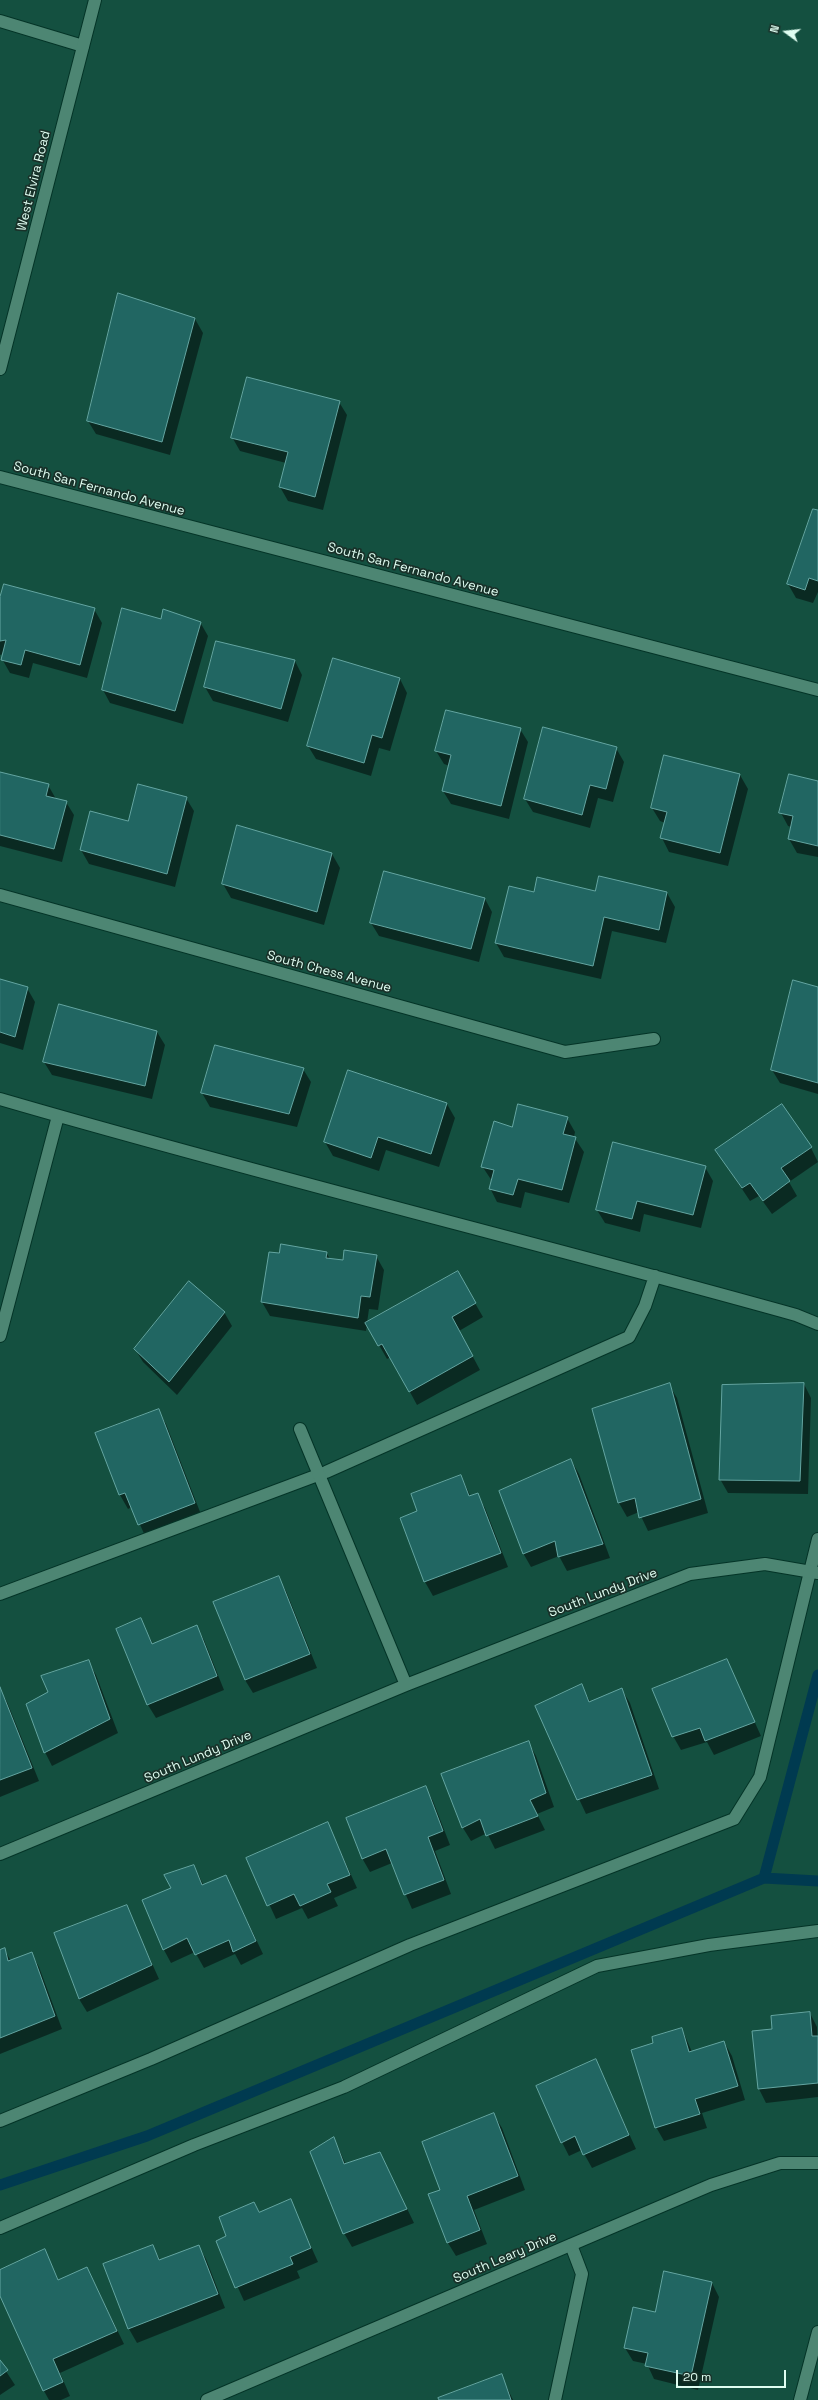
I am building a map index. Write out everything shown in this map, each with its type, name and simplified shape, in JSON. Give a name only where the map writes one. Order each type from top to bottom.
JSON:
[{"type":"street","name":"West Elvira Road","points":[[0,368],[95,0]]},
{"type":"street","points":[[0,21],[83,46]]},
{"type":"street","name":"South San Fernando Avenue","points":[[0,477],[818,690]]},
{"type":"street","name":"South Chess Avenue","points":[[0,895],[565,1052],[654,1038]]},
{"type":"street","points":[[0,1099],[58,1116],[655,1276],[796,1315],[818,1324]]},
{"type":"street","points":[[0,1336],[58,1116]]},
{"type":"street","points":[[0,1594],[319,1474],[629,1337],[645,1306],[655,1276]]},
{"type":"street","points":[[300,1429],[406,1685]]},
{"type":"street","points":[[0,2121],[151,2059],[410,1945],[734,1819],[760,1777],[814,1573],[818,1539]]},
{"type":"street","name":"South Lundy Drive","points":[[0,1854],[406,1685],[690,1574],[765,1564],[814,1573]]},
{"type":"street","points":[[0,2228],[194,2145],[344,2087],[597,1966],[709,1945],[818,1931]]},
{"type":"street","name":"South Leary Drive","points":[[207,2400],[718,2183],[780,2163],[818,2163]]},
{"type":"street","points":[[555,2400],[582,2274],[571,2245]]},
{"type":"street","points":[[800,2400],[818,2332]]},
{"type":"building","points":[[118,293],[195,318],[162,442],[87,421]]},
{"type":"building","points":[[247,377],[340,401],[315,497],[279,487],[288,452],[231,438]]},
{"type":"building","points":[[813,509],[818,510],[818,581],[809,578],[805,590],[787,584]]},
{"type":"building","points":[[4,584],[95,608],[80,665],[25,650],[21,665],[1,660],[6,640],[0,641],[0,597]]},
{"type":"building","points":[[122,608],[161,619],[163,609],[201,622],[175,711],[102,690]]},
{"type":"building","points":[[216,641],[295,660],[281,709],[204,687]]},
{"type":"building","points":[[333,658],[400,678],[382,738],[372,735],[364,763],[307,746]]},
{"type":"building","points":[[446,710],[521,728],[501,806],[442,791],[451,755],[435,751]]},
{"type":"building","points":[[543,727],[617,747],[606,789],[590,785],[582,815],[524,799]]},
{"type":"building","points":[[664,755],[740,774],[720,853],[660,838],[667,812],[651,808]]},
{"type":"building","points":[[0,772],[49,784],[46,796],[67,801],[54,849],[0,835]]},
{"type":"building","points":[[789,774],[818,781],[818,846],[788,839],[793,816],[779,813]]},
{"type":"building","points":[[138,784],[187,797],[167,874],[80,850],[90,811],[128,821]]},
{"type":"building","points":[[237,825],[332,853],[317,912],[222,884]]},
{"type":"building","points":[[384,871],[485,898],[471,949],[370,923]]},
{"type":"building","points":[[599,876],[667,892],[659,930],[604,917],[593,966],[495,943],[509,886],[534,892],[537,877],[595,891]]},
{"type":"building","points":[[0,979],[28,987],[15,1037],[0,1032]]},
{"type":"building","points":[[793,980],[818,987],[818,1083],[771,1070]]},
{"type":"building","points":[[59,1004],[157,1031],[145,1086],[43,1062]]},
{"type":"building","points":[[215,1045],[304,1068],[289,1114],[201,1093]]},
{"type":"building","points":[[348,1070],[447,1103],[431,1154],[378,1137],[371,1158],[324,1142]]},
{"type":"building","points":[[518,1104],[568,1117],[563,1134],[576,1137],[562,1190],[518,1179],[513,1195],[489,1189],[494,1170],[481,1167],[494,1121],[512,1127]]},
{"type":"building","points":[[782,1104],[812,1147],[781,1168],[790,1181],[763,1201],[750,1183],[742,1188],[715,1150]]},
{"type":"building","points":[[613,1142],[706,1166],[693,1215],[637,1201],[632,1219],[596,1210]]},
{"type":"building","points":[[281,1244],[327,1252],[326,1258],[343,1260],[344,1250],[377,1255],[370,1297],[361,1296],[358,1318],[261,1302],[269,1252],[279,1253]]},
{"type":"building","points":[[458,1271],[476,1303],[452,1317],[473,1356],[409,1392],[382,1344],[378,1346],[365,1323]]},
{"type":"building","points":[[189,1281],[225,1312],[169,1382],[134,1349]]},
{"type":"building","points":[[670,1383],[701,1499],[639,1518],[635,1498],[618,1503],[592,1409]]},
{"type":"building","points":[[804,1383],[800,1481],[719,1480],[722,1385]]},
{"type":"building","points":[[159,1409],[195,1503],[138,1525],[125,1493],[119,1495],[95,1433]]},
{"type":"building","points":[[571,1459],[603,1544],[558,1557],[555,1541],[523,1554],[499,1491]]},
{"type":"building","points":[[461,1475],[469,1496],[478,1493],[501,1553],[424,1582],[400,1518],[417,1511],[411,1494]]},
{"type":"building","points":[[279,1576],[310,1654],[245,1680],[213,1602]]},
{"type":"building","points":[[141,1618],[152,1644],[197,1625],[217,1676],[147,1705],[116,1629]]},
{"type":"building","points":[[727,1659],[755,1722],[705,1741],[700,1728],[672,1737],[652,1689]]},
{"type":"building","points":[[89,1660],[110,1719],[44,1753],[26,1704],[48,1692],[41,1676]]},
{"type":"building","points":[[582,1684],[589,1702],[622,1688],[652,1775],[577,1800],[535,1706]]},
{"type":"building","points":[[0,1687],[32,1768],[0,1780]]},
{"type":"building","points":[[529,1741],[546,1793],[530,1800],[538,1816],[486,1836],[480,1819],[462,1828],[441,1774]]},
{"type":"building","points":[[426,1786],[443,1831],[428,1837],[444,1880],[404,1895],[386,1849],[362,1859],[346,1818]]},
{"type":"building","points":[[328,1822],[350,1875],[327,1884],[331,1892],[300,1906],[294,1894],[267,1906],[246,1858]]},
{"type":"building","points":[[194,1865],[202,1885],[226,1875],[256,1941],[233,1952],[229,1940],[195,1955],[187,1938],[163,1950],[142,1900],[171,1888],[164,1875]]},
{"type":"building","points":[[127,1905],[152,1965],[79,1999],[54,1933]]},
{"type":"building","points":[[5,1948],[8,1961],[32,1952],[55,2016],[0,2038],[0,1950]]},
{"type":"building","points":[[810,2012],[812,2036],[818,2036],[818,2083],[758,2089],[752,2031],[772,2029],[771,2016]]},
{"type":"building","points":[[682,2028],[689,2052],[724,2041],[738,2086],[695,2099],[700,2114],[655,2128],[631,2050],[653,2043],[652,2037]]},
{"type":"building","points":[[596,2059],[629,2135],[583,2155],[575,2136],[561,2143],[536,2086]]},
{"type":"building","points":[[494,2113],[518,2176],[467,2196],[480,2230],[447,2243],[428,2194],[440,2190],[422,2142]]},
{"type":"building","points":[[334,2137],[344,2164],[380,2152],[407,2209],[343,2234],[310,2152]]},
{"type":"building","points":[[291,2199],[311,2248],[290,2257],[293,2264],[235,2288],[216,2241],[226,2236],[219,2217],[254,2202],[259,2212]]},
{"type":"building","points":[[153,2245],[159,2260],[199,2245],[218,2294],[128,2329],[103,2264]]},
{"type":"building","points":[[45,2249],[58,2280],[87,2267],[117,2331],[53,2359],[63,2382],[43,2391],[0,2296],[0,2270]]},
{"type":"building","points":[[664,2271],[712,2282],[691,2376],[645,2366],[648,2353],[624,2348],[633,2307],[655,2312]]},
{"type":"building","points":[[0,2360],[8,2370],[0,2376]]},
{"type":"building","points":[[502,2374],[511,2400],[439,2400],[438,2398]]},
{"type":"waterway","points":[[764,1878],[818,1675]]},
{"type":"waterway","points":[[0,2185],[147,2136],[764,1878],[818,1881]]}]
